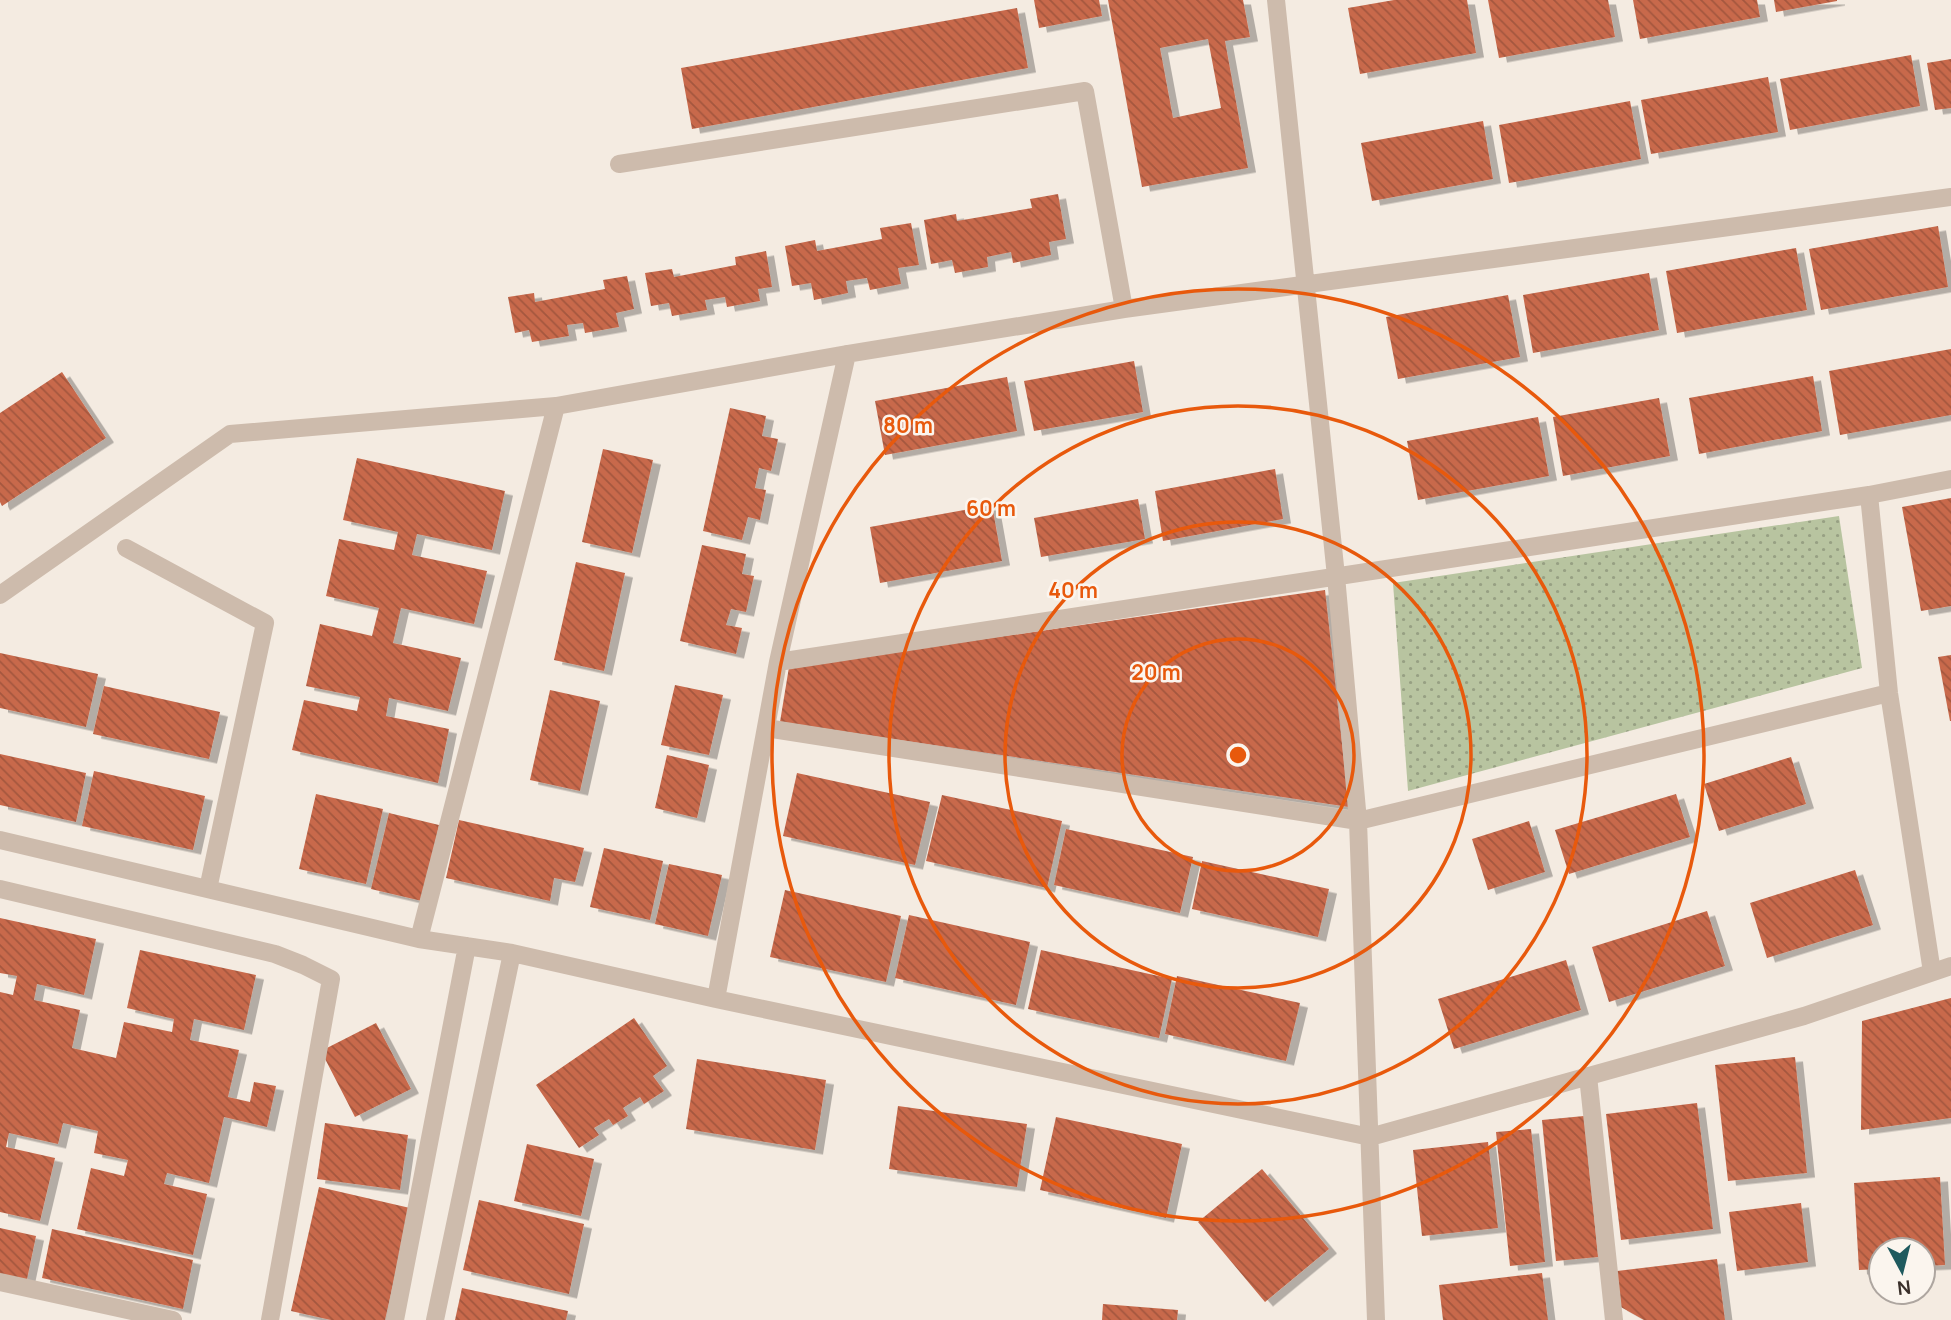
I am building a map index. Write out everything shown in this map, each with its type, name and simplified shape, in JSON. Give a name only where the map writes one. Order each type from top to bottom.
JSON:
[{"type":"street","points":[[1276,0],[1336,576],[1358,821],[1376,1320]]},
{"type":"street","points":[[619,164],[1086,91],[1124,309]]},
{"type":"street","points":[[0,595],[230,434],[556,406],[847,354],[1124,309],[1951,197]]},
{"type":"street","points":[[716,999],[778,662],[847,354]]},
{"type":"street","points":[[419,939],[556,406]]},
{"type":"street","points":[[778,662],[1869,495],[1951,479]]},
{"type":"street","points":[[1869,495],[1889,693],[1932,972]]},
{"type":"street","points":[[126,548],[265,623],[208,889]]},
{"type":"street","points":[[766,728],[1358,821],[1889,693]]},
{"type":"street","points":[[0,840],[419,939],[512,953],[716,999],[1370,1137],[1804,1016],[1951,966]]},
{"type":"street","points":[[0,889],[275,954],[331,979],[270,1320]]},
{"type":"street","points":[[396,1320],[467,946]]},
{"type":"street","points":[[435,1320],[512,953]]},
{"type":"street","points":[[1588,1076],[1614,1320]]},
{"type":"street","points":[[0,1282],[173,1320]]},
{"type":"green space","points":[[1839,516],[1862,668],[1408,791],[1393,583]]},
{"type":"building","points":[[1034,0],[1099,0],[1102,16],[1039,28]]},
{"type":"building","points":[[1108,0],[1243,0],[1250,37],[1225,41],[1248,168],[1142,187]],"holes":[[[1208,39],[1221,108],[1173,118],[1160,48]]]},
{"type":"building","points":[[1394,0],[1467,0],[1476,53],[1360,74],[1348,8]]},
{"type":"building","points":[[1488,0],[1608,0],[1615,37],[1499,58]]},
{"type":"building","points":[[1633,0],[1757,0],[1760,17],[1640,39]]},
{"type":"building","points":[[1774,0],[1837,0],[1837,1],[1776,12]]},
{"type":"building","points":[[1017,8],[1028,68],[692,129],[681,68]]},
{"type":"building","points":[[1911,55],[1920,106],[1790,130],[1780,79]]},
{"type":"building","points":[[1951,59],[1951,108],[1935,110],[1927,63]]},
{"type":"building","points":[[1768,77],[1778,132],[1651,154],[1641,100]]},
{"type":"building","points":[[1630,101],[1641,159],[1509,183],[1499,125]]},
{"type":"building","points":[[1483,121],[1493,179],[1372,201],[1361,143]]},
{"type":"building","points":[[1058,194],[1066,239],[1049,242],[1051,255],[1013,263],[1011,252],[987,257],[988,267],[955,273],[952,260],[931,264],[924,220],[956,214],[957,221],[1032,208],[1030,199]]},
{"type":"building","points":[[911,223],[919,265],[898,268],[901,284],[870,290],[867,278],[846,281],[848,293],[814,300],[811,283],[792,286],[785,246],[815,240],[817,251],[882,239],[880,228]]},
{"type":"building","points":[[1938,226],[1948,287],[1821,310],[1809,249]]},
{"type":"building","points":[[1796,248],[1807,310],[1677,333],[1666,271]]},
{"type":"building","points":[[766,251],[772,287],[758,289],[760,301],[727,307],[725,297],[705,300],[707,310],[672,316],[669,303],[651,306],[645,273],[672,269],[674,277],[736,265],[735,257]]},
{"type":"building","points":[[1649,273],[1659,330],[1533,353],[1523,295]]},
{"type":"building","points":[[627,276],[634,309],[616,313],[619,327],[585,333],[583,323],[567,325],[569,336],[532,342],[529,330],[515,333],[508,297],[534,293],[535,302],[605,289],[603,280]]},
{"type":"building","points":[[1508,295],[1520,357],[1398,379],[1386,317]]},
{"type":"building","points":[[1951,349],[1951,415],[1840,435],[1829,371]]},
{"type":"building","points":[[1134,361],[1143,412],[1034,431],[1024,381]]},
{"type":"building","points":[[62,372],[106,438],[2,506],[0,413]]},
{"type":"building","points":[[1813,376],[1822,431],[1699,454],[1689,398]]},
{"type":"building","points":[[1007,377],[1017,431],[885,455],[875,401]]},
{"type":"building","points":[[1659,398],[1670,456],[1563,476],[1553,417]]},
{"type":"building","points":[[730,408],[766,416],[762,436],[778,439],[771,471],[759,468],[755,488],[766,490],[760,520],[748,517],[742,540],[703,531]]},
{"type":"building","points":[[1538,417],[1549,476],[1418,500],[1407,441]]},
{"type":"building","points":[[603,449],[653,460],[632,553],[582,542]]},
{"type":"building","points":[[357,458],[505,491],[492,550],[417,534],[412,555],[487,571],[474,624],[401,608],[393,643],[461,658],[448,711],[389,698],[386,716],[449,729],[438,783],[292,750],[304,700],[357,711],[360,697],[306,686],[320,624],[372,636],[379,608],[326,596],[339,539],[394,550],[398,532],[343,520]]},
{"type":"building","points":[[1275,469],[1283,519],[1163,541],[1155,491]]},
{"type":"building","points":[[1951,498],[1951,606],[1921,611],[1902,507]]},
{"type":"building","points":[[1138,499],[1145,539],[1041,557],[1034,518]]},
{"type":"building","points":[[992,505],[1002,561],[880,583],[870,527]]},
{"type":"building","points":[[702,545],[746,554],[742,574],[754,576],[746,612],[731,609],[726,625],[742,628],[736,654],[680,641]]},
{"type":"building","points":[[576,562],[625,573],[604,671],[554,660]]},
{"type":"building","points":[[1325,590],[1349,807],[780,722],[789,667]]},
{"type":"building","points":[[0,653],[98,674],[86,727],[0,708]]},
{"type":"building","points":[[1951,655],[1951,721],[1950,721],[1938,657]]},
{"type":"building","points":[[675,685],[723,695],[709,755],[661,745]]},
{"type":"building","points":[[104,686],[220,712],[209,759],[93,734]]},
{"type":"building","points":[[550,690],[600,701],[580,791],[530,780]]},
{"type":"building","points":[[0,754],[86,773],[76,822],[0,805]]},
{"type":"building","points":[[667,755],[709,765],[697,818],[655,808]]},
{"type":"building","points":[[1791,757],[1806,804],[1719,831],[1704,784]]},
{"type":"building","points":[[94,771],[205,796],[193,850],[82,826]]},
{"type":"building","points":[[797,773],[930,802],[915,865],[783,836]]},
{"type":"building","points":[[316,794],[383,809],[366,884],[299,869]]},
{"type":"building","points":[[1676,794],[1690,837],[1569,874],[1555,830]]},
{"type":"building","points":[[942,795],[1062,821],[1047,888],[926,861]]},
{"type":"building","points":[[389,813],[439,825],[422,901],[371,889]]},
{"type":"building","points":[[459,820],[584,848],[575,882],[554,878],[550,901],[446,878]]},
{"type":"building","points":[[1529,821],[1545,872],[1488,890],[1472,839]]},
{"type":"building","points":[[1066,829],[1193,857],[1180,913],[1054,885]]},
{"type":"building","points":[[604,848],[663,861],[650,920],[590,907]]},
{"type":"building","points":[[1202,861],[1329,889],[1318,937],[1192,909]]},
{"type":"building","points":[[669,864],[722,875],[708,936],[655,924]]},
{"type":"building","points":[[1855,870],[1873,925],[1767,958],[1750,903]]},
{"type":"building","points":[[785,890],[901,916],[886,982],[770,957]]},
{"type":"building","points":[[1707,911],[1725,966],[1609,1002],[1592,947]]},
{"type":"building","points":[[909,915],[1030,942],[1016,1005],[895,978]]},
{"type":"building","points":[[0,918],[96,939],[84,995],[37,984],[34,1000],[80,1010],[72,1048],[116,1058],[124,1022],[172,1032],[174,1019],[127,1008],[140,950],[256,975],[244,1030],[194,1019],[190,1040],[239,1050],[228,1097],[250,1102],[254,1082],[276,1086],[267,1127],[224,1117],[209,1183],[167,1173],[164,1184],[207,1194],[193,1255],[77,1229],[91,1168],[124,1176],[128,1160],[94,1153],[98,1131],[63,1123],[58,1144],[9,1133],[6,1147],[55,1158],[40,1221],[0,1212],[0,992],[13,995],[17,976],[0,973]]},
{"type":"building","points":[[1041,950],[1172,979],[1159,1038],[1028,1009]]},
{"type":"building","points":[[1566,960],[1581,1010],[1454,1049],[1438,999]]},
{"type":"building","points":[[1177,976],[1300,1003],[1286,1061],[1165,1034]]},
{"type":"building","points":[[1951,998],[1951,1118],[1861,1130],[1862,1021]]},
{"type":"building","points":[[634,1018],[667,1066],[653,1076],[664,1091],[644,1104],[640,1097],[623,1108],[628,1116],[613,1125],[609,1119],[594,1128],[599,1135],[579,1148],[536,1085]]},
{"type":"building","points":[[376,1023],[411,1089],[355,1117],[321,1051]]},
{"type":"building","points":[[1795,1057],[1807,1173],[1728,1181],[1715,1065]]},
{"type":"building","points":[[697,1059],[826,1080],[815,1150],[686,1129]]},
{"type":"building","points":[[1697,1103],[1713,1229],[1621,1240],[1606,1114]]},
{"type":"building","points":[[898,1106],[1027,1124],[1017,1187],[889,1169]]},
{"type":"building","points":[[1584,1116],[1598,1257],[1556,1261],[1542,1120]]},
{"type":"building","points":[[1056,1117],[1182,1144],[1166,1218],[1040,1190]]},
{"type":"building","points":[[325,1123],[408,1135],[400,1190],[317,1179]]},
{"type":"building","points":[[1531,1129],[1545,1262],[1510,1266],[1496,1132]]},
{"type":"building","points":[[1488,1142],[1498,1228],[1422,1236],[1413,1150]]},
{"type":"building","points":[[527,1144],[594,1159],[581,1216],[514,1201]]},
{"type":"building","points":[[1262,1169],[1329,1249],[1265,1302],[1198,1222]]},
{"type":"building","points":[[1940,1177],[1945,1265],[1937,1265],[1937,1236],[1867,1236],[1867,1270],[1859,1270],[1854,1183]]},
{"type":"building","points":[[319,1187],[410,1208],[385,1320],[331,1320],[291,1311]]},
{"type":"building","points":[[479,1200],[584,1224],[569,1294],[463,1270]]},
{"type":"building","points":[[1801,1203],[1808,1262],[1737,1271],[1729,1212]]},
{"type":"building","points":[[0,1228],[36,1236],[26,1284],[0,1278]]},
{"type":"building","points":[[52,1229],[193,1260],[183,1309],[42,1278]]},
{"type":"building","points":[[1717,1259],[1725,1320],[1644,1320],[1619,1306],[1617,1271]]},
{"type":"building","points":[[1542,1273],[1548,1320],[1443,1320],[1439,1285]]},
{"type":"building","points":[[462,1288],[568,1311],[566,1320],[455,1320]]},
{"type":"building","points":[[1103,1304],[1178,1310],[1177,1320],[1102,1320]]}]
